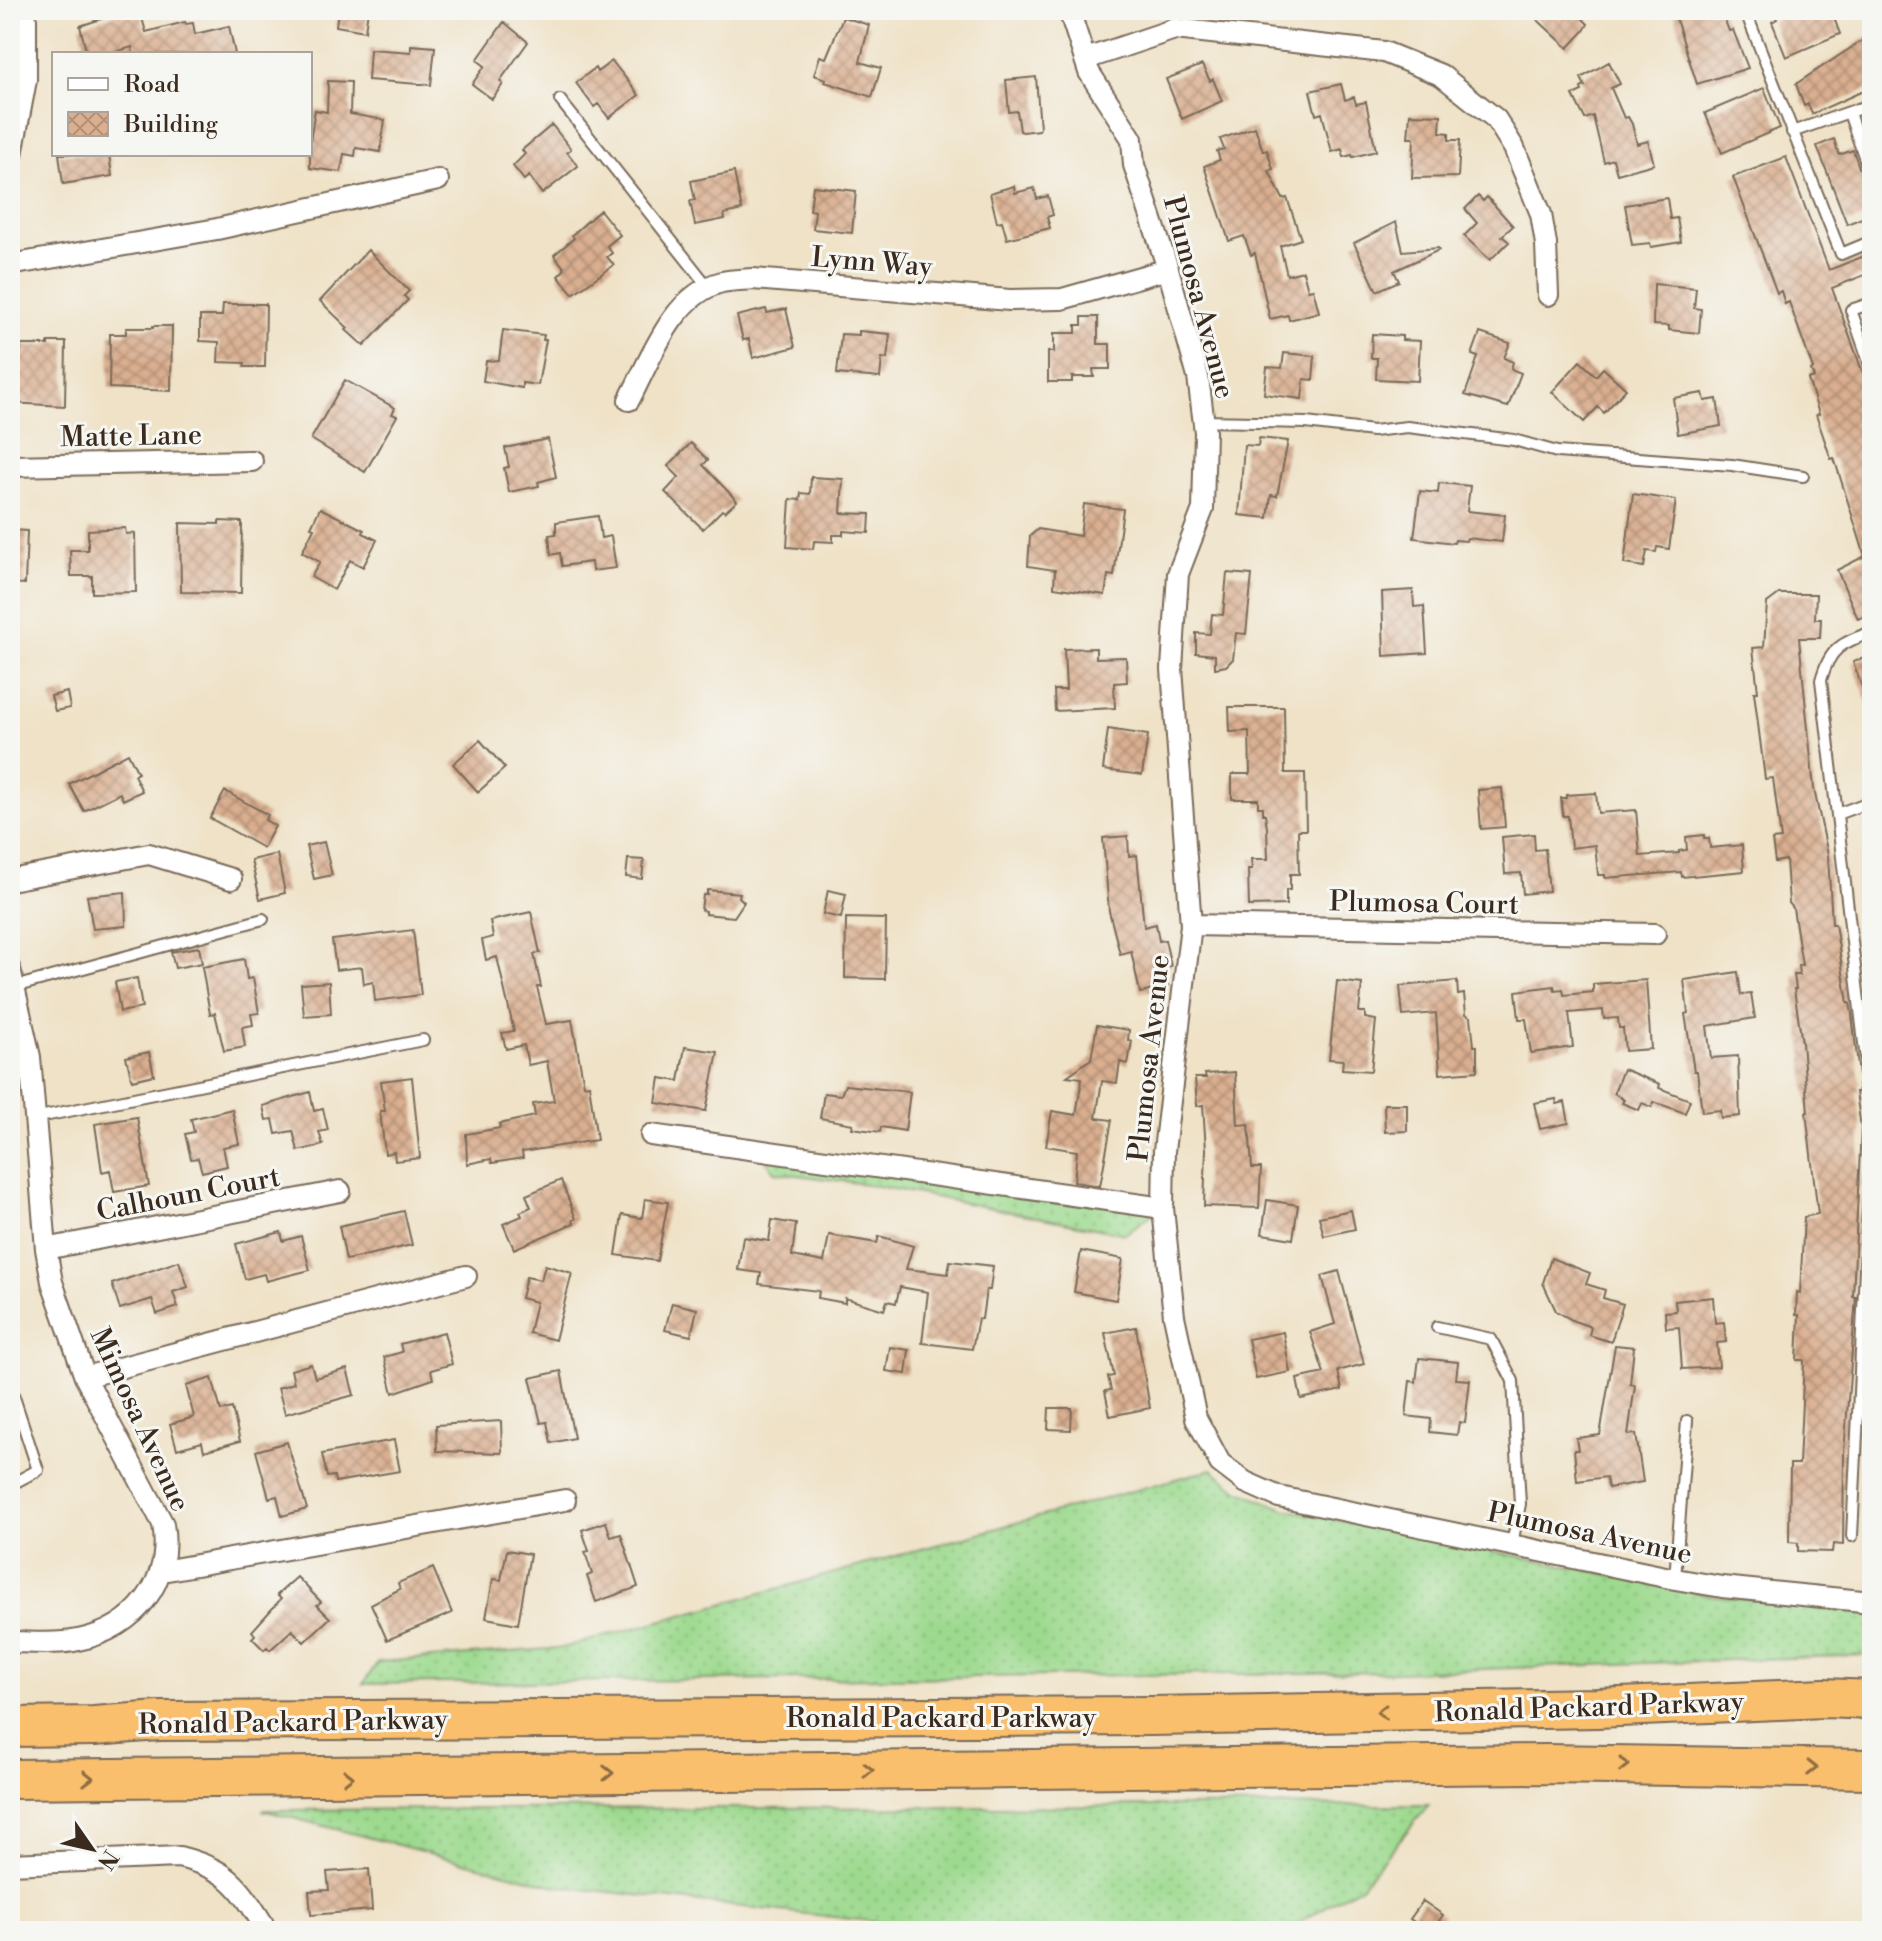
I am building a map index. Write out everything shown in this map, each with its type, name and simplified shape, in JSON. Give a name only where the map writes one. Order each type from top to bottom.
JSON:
[{"type":"highway","points":[[1824,1698],[1872,1693]]},
{"type":"highway","name":"Ronald Packard Parkway","points":[[10,1727],[159,1721],[1167,1715],[1597,1708],[1824,1698],[1872,1700]]},
{"type":"highway","name":"Ronald Packard Parkway","points":[[10,1779],[1531,1764],[1872,1769]]},
{"type":"street","points":[[10,165],[26,80],[26,19],[23,10]]},
{"type":"street","name":"Plumosa Avenue","points":[[1069,10],[1089,72],[1132,139],[1134,165],[1168,269],[1198,377],[1204,421],[1203,509],[1178,574],[1172,669],[1191,925],[1164,1151],[1163,1208],[1174,1316],[1196,1418],[1220,1463],[1245,1482],[1279,1497],[1675,1579],[1731,1588],[1872,1602]]},
{"type":"street","points":[[1086,59],[1175,29],[1384,52],[1441,75],[1496,119],[1514,148],[1541,214],[1548,295]]},
{"type":"street","points":[[10,265],[217,229],[438,180]]},
{"type":"street","name":"Lynn Way","points":[[629,400],[674,317],[697,294],[722,282],[753,279],[1010,300],[1062,299],[1168,269]]},
{"type":"street","name":"Matte Lane","points":[[10,466],[252,461]]},
{"type":"street","points":[[10,880],[149,854],[231,879]]},
{"type":"street","name":"Plumosa Court","points":[[1191,925],[1655,934]]},
{"type":"street","name":"Mimosa Avenue","points":[[10,1642],[76,1641],[118,1625],[137,1611],[152,1593],[162,1571],[166,1542],[163,1524],[85,1377],[52,1282],[46,1249],[30,1057],[12,978]]},
{"type":"street","points":[[651,1135],[1163,1208]]},
{"type":"street","name":"Calhoun Court","points":[[46,1249],[340,1191]]},
{"type":"street","points":[[85,1377],[466,1276]]},
{"type":"street","points":[[162,1571],[565,1500]]},
{"type":"street","points":[[10,1864],[179,1857],[207,1864],[240,1887],[263,1924],[264,1931]]},
{"type":"lane","points":[[1745,10],[1841,254],[1872,241]]},
{"type":"lane","points":[[560,100],[709,288]]},
{"type":"lane","points":[[1792,132],[1872,104]]},
{"type":"lane","points":[[1849,113],[1872,179]]},
{"type":"lane","points":[[1872,303],[1851,310],[1872,370]]},
{"type":"lane","points":[[1204,421],[1306,423],[1373,431],[1407,427],[1514,440],[1557,452],[1732,465],[1803,476]]},
{"type":"lane","points":[[1872,632],[1845,642],[1826,660],[1821,680],[1872,1111]]},
{"type":"lane","points":[[1837,814],[1872,801]]},
{"type":"lane","points":[[12,978],[263,919]]},
{"type":"lane","points":[[34,1118],[423,1040]]},
{"type":"lane","points":[[1852,1536],[1872,1126]]},
{"type":"lane","points":[[1437,1327],[1491,1339],[1513,1381],[1520,1504],[1512,1544]]},
{"type":"lane","points":[[10,1385],[38,1470],[10,1485]]},
{"type":"lane","points":[[1675,1579],[1687,1421]]},
{"type":"lane","points":[[78,1931],[148,1931]]},
{"type":"green space","points":[[10,10],[23,10],[10,165]]},
{"type":"green space","points":[[763,1156],[1158,1210],[1125,1234],[872,1185],[775,1172]]},
{"type":"green space","points":[[1212,1469],[1238,1490],[1284,1509],[1715,1596],[1872,1612],[1872,1655],[1399,1672],[363,1684],[378,1662],[562,1648]]},
{"type":"green space","points":[[1429,1805],[1361,1886],[1284,1931],[959,1931],[556,1886],[262,1810]]},
{"type":"building","points":[[338,10],[368,10],[365,31],[336,26]]},
{"type":"building","points":[[1527,10],[1592,10],[1583,19],[1588,24],[1584,31],[1568,48]]},
{"type":"building","points":[[1673,10],[1721,10],[1729,31],[1733,30],[1748,68],[1697,84]]},
{"type":"building","points":[[1771,10],[1831,10],[1840,34],[1786,57],[1772,22],[1777,19]]},
{"type":"building","points":[[140,11],[146,32],[185,22],[193,23],[195,34],[229,26],[235,52],[133,52],[132,47],[115,52],[86,52],[80,26],[122,12],[123,16]]},
{"type":"building","points":[[843,17],[869,25],[860,62],[881,68],[872,97],[825,82],[826,79],[814,75],[820,56],[826,58]]},
{"type":"building","points":[[504,22],[528,42],[500,81],[503,84],[492,99],[472,84],[485,66],[477,60]]},
{"type":"building","points":[[1872,34],[1872,87],[1812,114],[1808,104],[1804,106],[1796,84]]},
{"type":"building","points":[[411,45],[435,47],[431,85],[368,80],[370,49],[411,52]]},
{"type":"building","points":[[612,61],[639,95],[609,118],[598,104],[594,107],[576,83],[595,68],[597,72]]},
{"type":"building","points":[[1609,62],[1620,84],[1611,88],[1624,118],[1628,117],[1632,124],[1637,144],[1648,141],[1654,164],[1617,174],[1613,159],[1604,162],[1593,116],[1585,119],[1573,95],[1585,86],[1581,78]]},
{"type":"building","points":[[1202,65],[1210,81],[1213,79],[1222,101],[1182,119],[1166,79]]},
{"type":"building","points":[[1036,77],[1040,128],[1023,132],[1020,131],[1017,111],[1009,112],[1006,80]]},
{"type":"building","points":[[328,81],[351,82],[350,114],[385,120],[380,152],[356,148],[355,156],[344,154],[341,172],[310,168],[315,110],[327,112]]},
{"type":"building","points":[[1341,84],[1345,100],[1354,97],[1356,104],[1366,102],[1376,151],[1353,157],[1344,157],[1342,149],[1332,152],[1322,113],[1316,115],[1310,91]]},
{"type":"building","points":[[1764,88],[1780,128],[1722,153],[1705,113]]},
{"type":"building","points":[[1410,114],[1441,115],[1440,132],[1449,133],[1449,140],[1460,140],[1458,177],[1412,178],[1414,138],[1408,138]]},
{"type":"building","points":[[552,125],[571,149],[567,152],[578,166],[542,194],[529,176],[524,180],[513,166],[525,154],[522,150]]},
{"type":"building","points":[[1255,127],[1263,151],[1267,150],[1273,169],[1269,171],[1283,199],[1287,198],[1301,239],[1280,246],[1287,275],[1303,271],[1308,290],[1313,289],[1319,312],[1289,320],[1288,315],[1270,319],[1255,253],[1251,255],[1244,236],[1229,241],[1204,166],[1220,160],[1217,151],[1224,149],[1220,139]]},
{"type":"building","points":[[1834,139],[1839,155],[1853,150],[1864,182],[1872,190],[1872,214],[1847,224],[1817,146]]},
{"type":"building","points":[[59,156],[109,156],[112,176],[63,184]]},
{"type":"building","points":[[1786,157],[1829,270],[1872,253],[1872,272],[1832,288],[1872,398],[1872,613],[1858,619],[1837,570],[1865,556],[1834,458],[1831,459],[1816,415],[1819,414],[1808,379],[1814,377],[1813,369],[1789,302],[1785,304],[1781,291],[1777,293],[1733,177]]},
{"type":"building","points":[[734,172],[742,210],[724,214],[725,219],[695,225],[690,201],[695,200],[691,181]]},
{"type":"building","points":[[813,186],[856,191],[852,233],[813,229],[815,211],[810,210]]},
{"type":"building","points":[[1014,186],[1015,193],[1034,188],[1037,199],[1048,196],[1053,215],[1047,217],[1050,228],[1007,239],[1002,221],[997,222],[990,193]]},
{"type":"building","points":[[1478,196],[1483,201],[1487,197],[1513,226],[1502,236],[1509,242],[1490,260],[1464,236],[1477,223],[1465,209]]},
{"type":"building","points":[[1667,198],[1670,219],[1677,218],[1681,242],[1651,247],[1650,243],[1632,245],[1625,205]]},
{"type":"building","points":[[600,210],[620,235],[607,246],[612,253],[607,257],[614,265],[573,294],[558,276],[565,269],[554,255]]},
{"type":"building","points":[[1396,222],[1403,251],[1439,250],[1394,271],[1399,281],[1377,291],[1354,243]]},
{"type":"building","points":[[368,250],[409,291],[404,296],[408,300],[364,346],[320,301]]},
{"type":"building","points":[[1654,284],[1696,288],[1694,308],[1701,309],[1699,333],[1653,325]]},
{"type":"building","points":[[223,304],[266,304],[265,367],[218,362],[219,342],[200,341],[200,316],[222,316]]},
{"type":"building","points":[[766,309],[767,313],[786,309],[795,347],[753,358],[749,339],[743,340],[737,316]]},
{"type":"building","points":[[1082,317],[1098,317],[1098,344],[1110,344],[1110,369],[1093,369],[1094,377],[1072,377],[1072,382],[1048,382],[1048,352],[1054,352],[1054,333],[1076,333],[1076,325],[1082,325]]},
{"type":"building","points":[[172,326],[171,391],[109,388],[110,334],[126,334],[126,328]]},
{"type":"building","points":[[503,330],[544,335],[543,340],[546,340],[538,385],[522,383],[522,388],[483,381],[486,361],[499,360]]},
{"type":"building","points":[[859,331],[890,334],[887,359],[882,358],[880,378],[837,374],[841,334],[859,335]]},
{"type":"building","points":[[1480,333],[1510,343],[1504,358],[1513,362],[1511,369],[1521,373],[1508,407],[1465,395],[1478,357],[1472,355]]},
{"type":"building","points":[[1372,334],[1420,341],[1418,381],[1376,379],[1377,358],[1371,358]]},
{"type":"building","points":[[48,342],[66,342],[65,406],[10,403],[10,350],[21,351],[21,345],[48,345]]},
{"type":"building","points":[[1284,353],[1315,356],[1313,380],[1304,379],[1302,399],[1264,394],[1267,367],[1282,368]]},
{"type":"building","points":[[1580,361],[1596,376],[1603,368],[1626,389],[1604,413],[1598,407],[1584,422],[1552,392]]},
{"type":"building","points":[[345,380],[395,408],[392,414],[397,416],[365,472],[311,439]]},
{"type":"building","points":[[1703,393],[1705,401],[1717,399],[1721,426],[1678,434],[1673,398]]},
{"type":"building","points":[[1259,438],[1288,441],[1277,496],[1271,495],[1268,518],[1239,515],[1244,445],[1258,446]]},
{"type":"building","points":[[548,439],[556,477],[538,482],[539,486],[509,492],[504,468],[509,467],[505,448]]},
{"type":"building","points":[[691,443],[708,460],[703,465],[737,501],[725,512],[722,510],[703,529],[665,492],[679,477],[668,466]]},
{"type":"building","points":[[811,477],[843,479],[841,513],[870,514],[869,533],[843,531],[843,535],[833,535],[833,542],[814,541],[813,549],[787,547],[790,499],[800,500],[801,493],[810,494]]},
{"type":"building","points":[[1439,483],[1470,486],[1467,511],[1505,515],[1502,542],[1467,538],[1466,541],[1455,540],[1454,543],[1414,538],[1420,491],[1438,493]]},
{"type":"building","points":[[1633,494],[1676,500],[1669,549],[1657,547],[1656,552],[1647,551],[1644,567],[1624,564]]},
{"type":"building","points":[[1084,504],[1123,509],[1114,576],[1108,575],[1105,595],[1054,587],[1055,570],[1028,566],[1030,536],[1038,529],[1080,536]]},
{"type":"building","points":[[320,508],[377,540],[363,567],[350,560],[334,590],[311,577],[320,562],[302,552]]},
{"type":"building","points":[[598,516],[601,538],[611,536],[616,568],[592,571],[591,562],[562,566],[560,553],[551,555],[549,535],[556,534],[556,522]]},
{"type":"building","points":[[219,521],[242,522],[241,593],[181,592],[180,523],[219,524]]},
{"type":"building","points":[[125,528],[126,534],[135,533],[136,592],[92,593],[92,576],[71,576],[70,550],[88,550],[88,530]]},
{"type":"building","points":[[10,530],[27,531],[25,584],[10,583]]},
{"type":"building","points":[[1227,573],[1252,575],[1246,634],[1236,633],[1233,659],[1226,666],[1215,668],[1215,655],[1196,653],[1196,633],[1210,634],[1212,614],[1223,615]]},
{"type":"building","points":[[1413,590],[1414,607],[1424,606],[1427,653],[1384,656],[1382,592]]},
{"type":"building","points":[[1779,594],[1816,594],[1815,619],[1821,619],[1820,638],[1799,638],[1814,789],[1828,855],[1832,924],[1835,924],[1852,1014],[1860,1084],[1859,1092],[1856,1092],[1861,1128],[1853,1297],[1856,1297],[1844,1453],[1843,1545],[1833,1544],[1832,1552],[1798,1551],[1798,1543],[1789,1542],[1790,1464],[1799,1464],[1804,1360],[1797,1360],[1797,1292],[1800,1293],[1804,1217],[1818,1214],[1794,989],[1794,975],[1799,975],[1798,965],[1802,965],[1793,908],[1789,903],[1786,860],[1775,862],[1772,840],[1781,839],[1773,778],[1765,779],[1754,692],[1758,692],[1753,648],[1764,647],[1767,603]]},
{"type":"building","points":[[1096,648],[1096,658],[1126,657],[1127,682],[1114,683],[1115,708],[1055,711],[1054,690],[1066,690],[1064,649]]},
{"type":"building","points":[[1872,655],[1872,709],[1870,709],[1853,662]]},
{"type":"building","points":[[67,692],[70,708],[55,711],[51,696]]},
{"type":"building","points":[[1229,707],[1284,707],[1285,773],[1305,773],[1306,830],[1298,830],[1299,874],[1290,874],[1286,905],[1249,906],[1248,869],[1252,869],[1251,859],[1268,859],[1267,828],[1263,807],[1258,807],[1258,799],[1232,799],[1232,774],[1250,774],[1249,731],[1230,732]]},
{"type":"building","points":[[1108,729],[1148,735],[1142,775],[1103,770]]},
{"type":"building","points":[[480,740],[505,768],[478,792],[453,764]]},
{"type":"building","points":[[128,753],[138,773],[134,775],[142,791],[123,800],[120,793],[84,811],[69,784]]},
{"type":"building","points":[[1502,788],[1505,827],[1481,829],[1478,790]]},
{"type":"building","points":[[225,791],[268,815],[265,820],[275,826],[263,848],[210,818]]},
{"type":"building","points":[[1596,793],[1598,813],[1636,810],[1640,856],[1679,853],[1687,850],[1686,837],[1704,835],[1704,838],[1709,838],[1710,848],[1742,845],[1744,871],[1682,877],[1681,872],[1605,878],[1605,875],[1598,875],[1595,845],[1571,848],[1568,816],[1563,816],[1561,798]]},
{"type":"building","points":[[1534,834],[1535,850],[1545,849],[1549,891],[1523,894],[1521,873],[1505,874],[1502,837]]},
{"type":"building","points":[[1128,836],[1129,856],[1137,855],[1144,927],[1156,924],[1159,941],[1165,940],[1171,966],[1163,968],[1168,987],[1140,993],[1131,951],[1120,954],[1109,911],[1103,838]]},
{"type":"building","points":[[324,842],[332,875],[314,879],[306,846]]},
{"type":"building","points":[[277,854],[285,893],[260,899],[251,860]]},
{"type":"building","points":[[628,859],[644,860],[642,879],[626,877]]},
{"type":"building","points":[[707,890],[740,893],[739,897],[744,902],[734,917],[705,914],[701,910]]},
{"type":"building","points":[[828,890],[846,894],[841,918],[823,914]]},
{"type":"building","points":[[125,892],[126,926],[93,929],[87,896]]},
{"type":"building","points":[[531,912],[540,953],[534,954],[541,987],[537,987],[546,1024],[572,1020],[584,1085],[589,1084],[597,1140],[522,1152],[523,1158],[492,1163],[491,1159],[467,1164],[466,1134],[500,1128],[499,1124],[535,1116],[533,1104],[554,1101],[547,1061],[528,1065],[524,1045],[506,1049],[502,1033],[514,1031],[497,957],[486,960],[482,940],[493,937],[490,921]]},
{"type":"building","points":[[846,918],[886,919],[885,979],[845,978]]},
{"type":"building","points":[[413,930],[421,995],[375,1001],[373,982],[364,984],[362,967],[336,970],[332,940]]},
{"type":"building","points":[[199,947],[202,963],[175,968],[171,952]]},
{"type":"building","points":[[244,959],[247,979],[253,978],[259,1013],[251,1014],[253,1025],[242,1027],[245,1047],[224,1051],[215,1013],[210,1014],[202,967]]},
{"type":"building","points":[[1738,972],[1741,995],[1751,994],[1755,1018],[1707,1026],[1711,1058],[1738,1056],[1740,1116],[1721,1118],[1720,1110],[1702,1112],[1685,1014],[1688,1013],[1684,980]]},
{"type":"building","points":[[137,978],[142,1008],[120,1012],[115,982]]},
{"type":"building","points":[[1646,980],[1651,1049],[1625,1051],[1623,1028],[1619,1028],[1618,1018],[1604,1019],[1603,1010],[1569,1013],[1573,1047],[1531,1053],[1526,1019],[1519,1019],[1516,991],[1554,986],[1555,990],[1563,989],[1564,995],[1593,992],[1593,984]]},
{"type":"building","points":[[1337,981],[1362,984],[1359,1012],[1365,1012],[1365,1018],[1376,1020],[1371,1071],[1342,1069],[1343,1060],[1329,1059]]},
{"type":"building","points":[[1457,981],[1458,995],[1464,994],[1466,1014],[1471,1017],[1474,1046],[1477,1046],[1477,1071],[1440,1074],[1436,1013],[1403,1016],[1400,986]]},
{"type":"building","points":[[329,982],[331,1014],[304,1016],[301,984]]},
{"type":"building","points":[[1097,1025],[1129,1030],[1128,1040],[1132,1041],[1128,1064],[1120,1062],[1117,1083],[1102,1081],[1096,1118],[1112,1120],[1100,1186],[1074,1182],[1077,1151],[1046,1146],[1052,1111],[1076,1115],[1082,1078],[1067,1076],[1091,1059]]},
{"type":"building","points":[[685,1047],[718,1052],[706,1111],[656,1103],[660,1078],[679,1081]]},
{"type":"building","points":[[149,1052],[154,1075],[132,1080],[126,1057]]},
{"type":"building","points":[[1623,1069],[1690,1100],[1685,1113],[1654,1102],[1652,1107],[1642,1103],[1639,1110],[1622,1103],[1624,1100],[1614,1093]]},
{"type":"building","points":[[1235,1072],[1238,1125],[1249,1124],[1252,1168],[1261,1168],[1259,1208],[1204,1206],[1206,1150],[1203,1105],[1197,1106],[1195,1078],[1206,1078],[1205,1074]]},
{"type":"building","points":[[412,1077],[420,1158],[395,1161],[394,1152],[385,1154],[380,1111],[385,1111],[381,1081]]},
{"type":"building","points":[[845,1085],[910,1092],[905,1131],[881,1127],[880,1132],[852,1128],[853,1124],[820,1118],[824,1093],[841,1095]]},
{"type":"building","points":[[310,1092],[314,1111],[323,1109],[328,1130],[319,1132],[323,1145],[298,1151],[293,1131],[276,1134],[273,1119],[266,1120],[263,1106]]},
{"type":"building","points":[[1556,1099],[1557,1104],[1565,1102],[1569,1123],[1540,1129],[1534,1103]]},
{"type":"building","points":[[1384,1104],[1407,1104],[1407,1131],[1385,1132]]},
{"type":"building","points":[[232,1109],[239,1144],[223,1147],[227,1166],[202,1172],[198,1158],[191,1159],[185,1134],[194,1132],[191,1119]]},
{"type":"building","points":[[137,1117],[149,1186],[114,1192],[110,1170],[102,1172],[95,1124]]},
{"type":"building","points":[[561,1180],[576,1219],[574,1223],[514,1249],[503,1224],[522,1216],[520,1212],[531,1207],[526,1195]]},
{"type":"building","points":[[645,1199],[668,1202],[657,1261],[616,1255],[622,1215],[642,1218]]},
{"type":"building","points":[[1267,1200],[1298,1205],[1293,1239],[1262,1234]]},
{"type":"building","points":[[1351,1210],[1355,1229],[1324,1236],[1319,1217]]},
{"type":"building","points":[[404,1211],[412,1245],[346,1260],[339,1226]]},
{"type":"building","points":[[772,1220],[796,1224],[792,1256],[824,1262],[829,1235],[877,1243],[879,1236],[913,1246],[906,1269],[948,1274],[950,1261],[993,1266],[990,1290],[986,1290],[982,1319],[978,1319],[972,1349],[922,1343],[928,1292],[900,1287],[896,1303],[887,1301],[884,1310],[845,1298],[845,1303],[818,1298],[819,1291],[759,1284],[761,1273],[738,1270],[743,1237],[769,1241]]},
{"type":"building","points":[[281,1232],[283,1241],[301,1236],[310,1270],[266,1281],[264,1274],[245,1279],[236,1244]]},
{"type":"building","points":[[1081,1251],[1123,1259],[1116,1300],[1074,1292]]},
{"type":"building","points":[[1551,1258],[1590,1273],[1586,1284],[1605,1290],[1603,1298],[1623,1304],[1611,1342],[1589,1335],[1591,1327],[1556,1311],[1543,1283]]},
{"type":"building","points":[[179,1261],[188,1287],[173,1292],[178,1307],[157,1314],[152,1299],[120,1309],[112,1284]]},
{"type":"building","points":[[545,1265],[572,1273],[555,1340],[529,1333],[536,1302],[521,1298],[526,1277],[541,1280]]},
{"type":"building","points":[[1339,1271],[1364,1364],[1338,1371],[1342,1390],[1301,1399],[1297,1379],[1324,1373],[1310,1332],[1335,1324],[1322,1276]]},
{"type":"building","points":[[1713,1297],[1715,1323],[1724,1322],[1726,1342],[1717,1343],[1719,1367],[1682,1369],[1679,1327],[1666,1328],[1665,1312],[1676,1311],[1675,1301]]},
{"type":"building","points":[[672,1303],[697,1309],[691,1336],[665,1330]]},
{"type":"building","points":[[1136,1327],[1150,1408],[1110,1416],[1105,1391],[1111,1390],[1108,1377],[1114,1376],[1105,1333]]},
{"type":"building","points":[[444,1332],[452,1364],[431,1370],[433,1379],[393,1393],[384,1357],[402,1352],[400,1344]]},
{"type":"building","points":[[1283,1332],[1290,1372],[1256,1379],[1248,1339]]},
{"type":"building","points":[[1615,1345],[1634,1347],[1630,1384],[1635,1385],[1628,1435],[1636,1434],[1643,1482],[1608,1488],[1606,1477],[1577,1481],[1574,1450],[1578,1450],[1576,1438],[1600,1435]]},
{"type":"building","points":[[890,1347],[909,1350],[906,1374],[886,1371]]},
{"type":"building","points":[[1419,1358],[1458,1362],[1456,1379],[1470,1380],[1465,1423],[1459,1422],[1457,1435],[1430,1432],[1431,1419],[1406,1416],[1410,1381],[1416,1382]]},
{"type":"building","points":[[311,1364],[315,1378],[347,1369],[354,1395],[285,1414],[278,1388],[294,1383],[291,1370]]},
{"type":"building","points":[[561,1371],[574,1438],[551,1443],[547,1422],[541,1423],[530,1378]]},
{"type":"building","points":[[212,1378],[221,1411],[232,1408],[240,1441],[204,1451],[202,1442],[177,1449],[170,1424],[194,1417],[186,1386]]},
{"type":"building","points":[[1049,1408],[1072,1408],[1071,1430],[1048,1429]]},
{"type":"building","points":[[501,1421],[502,1453],[437,1451],[436,1425]]},
{"type":"building","points":[[394,1440],[400,1471],[335,1482],[334,1476],[327,1477],[322,1454]]},
{"type":"building","points":[[287,1442],[307,1509],[282,1516],[277,1496],[269,1498],[256,1451]]},
{"type":"building","points":[[606,1522],[611,1537],[621,1534],[638,1587],[596,1602],[587,1576],[592,1574],[582,1530]]},
{"type":"building","points":[[507,1550],[530,1554],[518,1624],[486,1618],[493,1579],[501,1580]]},
{"type":"building","points":[[433,1568],[452,1613],[387,1640],[371,1604],[400,1589],[398,1583]]},
{"type":"building","points":[[297,1577],[321,1602],[317,1605],[330,1618],[304,1642],[292,1630],[270,1650],[267,1647],[264,1650],[252,1638],[255,1635],[252,1631],[281,1599],[277,1595]]},
{"type":"building","points":[[369,1869],[372,1910],[311,1915],[309,1891],[329,1890],[327,1872]]},
{"type":"building","points":[[1423,1901],[1443,1915],[1432,1931],[1410,1919]]}]
